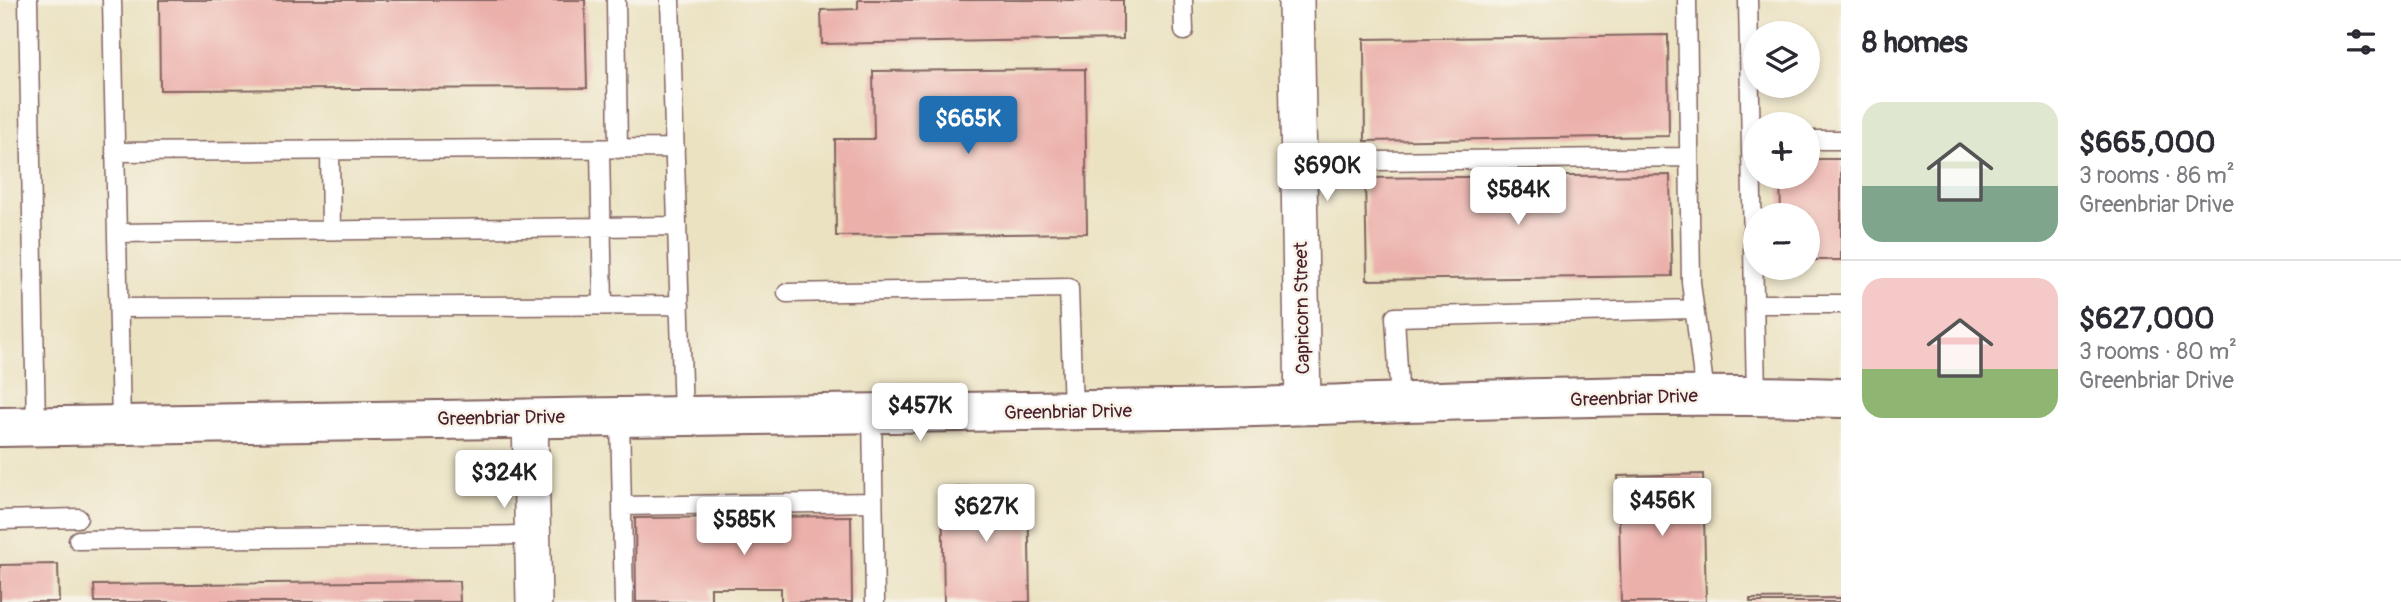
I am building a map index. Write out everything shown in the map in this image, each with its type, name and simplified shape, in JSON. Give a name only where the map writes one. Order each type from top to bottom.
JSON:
[{"type":"street","name":"Capricorn Street","points":[[1296,0],[1303,407]]},
{"type":"street","name":"Greenbriar Drive","points":[[18,427],[1303,407],[1705,394],[1841,398]]},
{"type":"street","points":[[530,417],[534,602]]},
{"type":"lane","points":[[18,427],[28,0]]},
{"type":"lane","points":[[113,0],[121,424]]},
{"type":"lane","points":[[603,305],[601,227],[609,149],[615,0]]},
{"type":"lane","points":[[670,0],[683,415]]},
{"type":"lane","points":[[1184,0],[1184,31]]},
{"type":"lane","points":[[1687,0],[1691,282],[1705,394]]},
{"type":"lane","points":[[1748,0],[1752,112]]},
{"type":"lane","points":[[1820,140],[1841,140]]},
{"type":"lane","points":[[116,152],[675,148]]},
{"type":"lane","points":[[330,151],[331,230]]},
{"type":"lane","points":[[1299,162],[1689,157]]},
{"type":"lane","points":[[1753,189],[1756,395]]},
{"type":"lane","points":[[117,233],[677,226]]},
{"type":"lane","points":[[787,293],[1069,288],[1073,410]]},
{"type":"lane","points":[[1754,304],[1841,304]]},
{"type":"lane","points":[[119,308],[680,305]]},
{"type":"lane","points":[[1400,404],[1395,317],[1694,309]]},
{"type":"lane","points":[[872,414],[875,602]]},
{"type":"lane","points":[[620,416],[624,602]]},
{"type":"lane","points":[[622,506],[873,502]]},
{"type":"lane","points":[[0,520],[78,519]]},
{"type":"lane","points":[[78,540],[532,535]]},
{"type":"building","points":[[159,0],[585,0],[587,88],[160,90]]},
{"type":"building","points":[[858,0],[1123,0],[1123,39],[822,44],[821,10],[858,9]]},
{"type":"building","points":[[1668,35],[1669,136],[1365,141],[1364,39]]},
{"type":"building","points":[[1085,69],[1087,233],[836,236],[835,139],[874,139],[873,71]]},
{"type":"building","points":[[1820,159],[1841,159],[1841,260],[1820,260],[1820,203],[1781,203],[1780,189],[1820,189]]},
{"type":"building","points":[[1670,175],[1672,276],[1367,280],[1365,178]]},
{"type":"building","points":[[1703,474],[1706,602],[1621,602],[1618,476]]},
{"type":"building","points":[[1028,485],[1030,602],[944,602],[942,487]]},
{"type":"building","points":[[851,516],[852,602],[781,602],[781,588],[711,588],[711,602],[636,602],[635,518]]},
{"type":"building","points":[[58,564],[59,602],[0,602],[0,565]]},
{"type":"building","points":[[459,581],[460,602],[95,602],[94,585]]},
{"type":"building","points":[[1841,598],[1841,602],[1750,602],[1750,599]]}]
